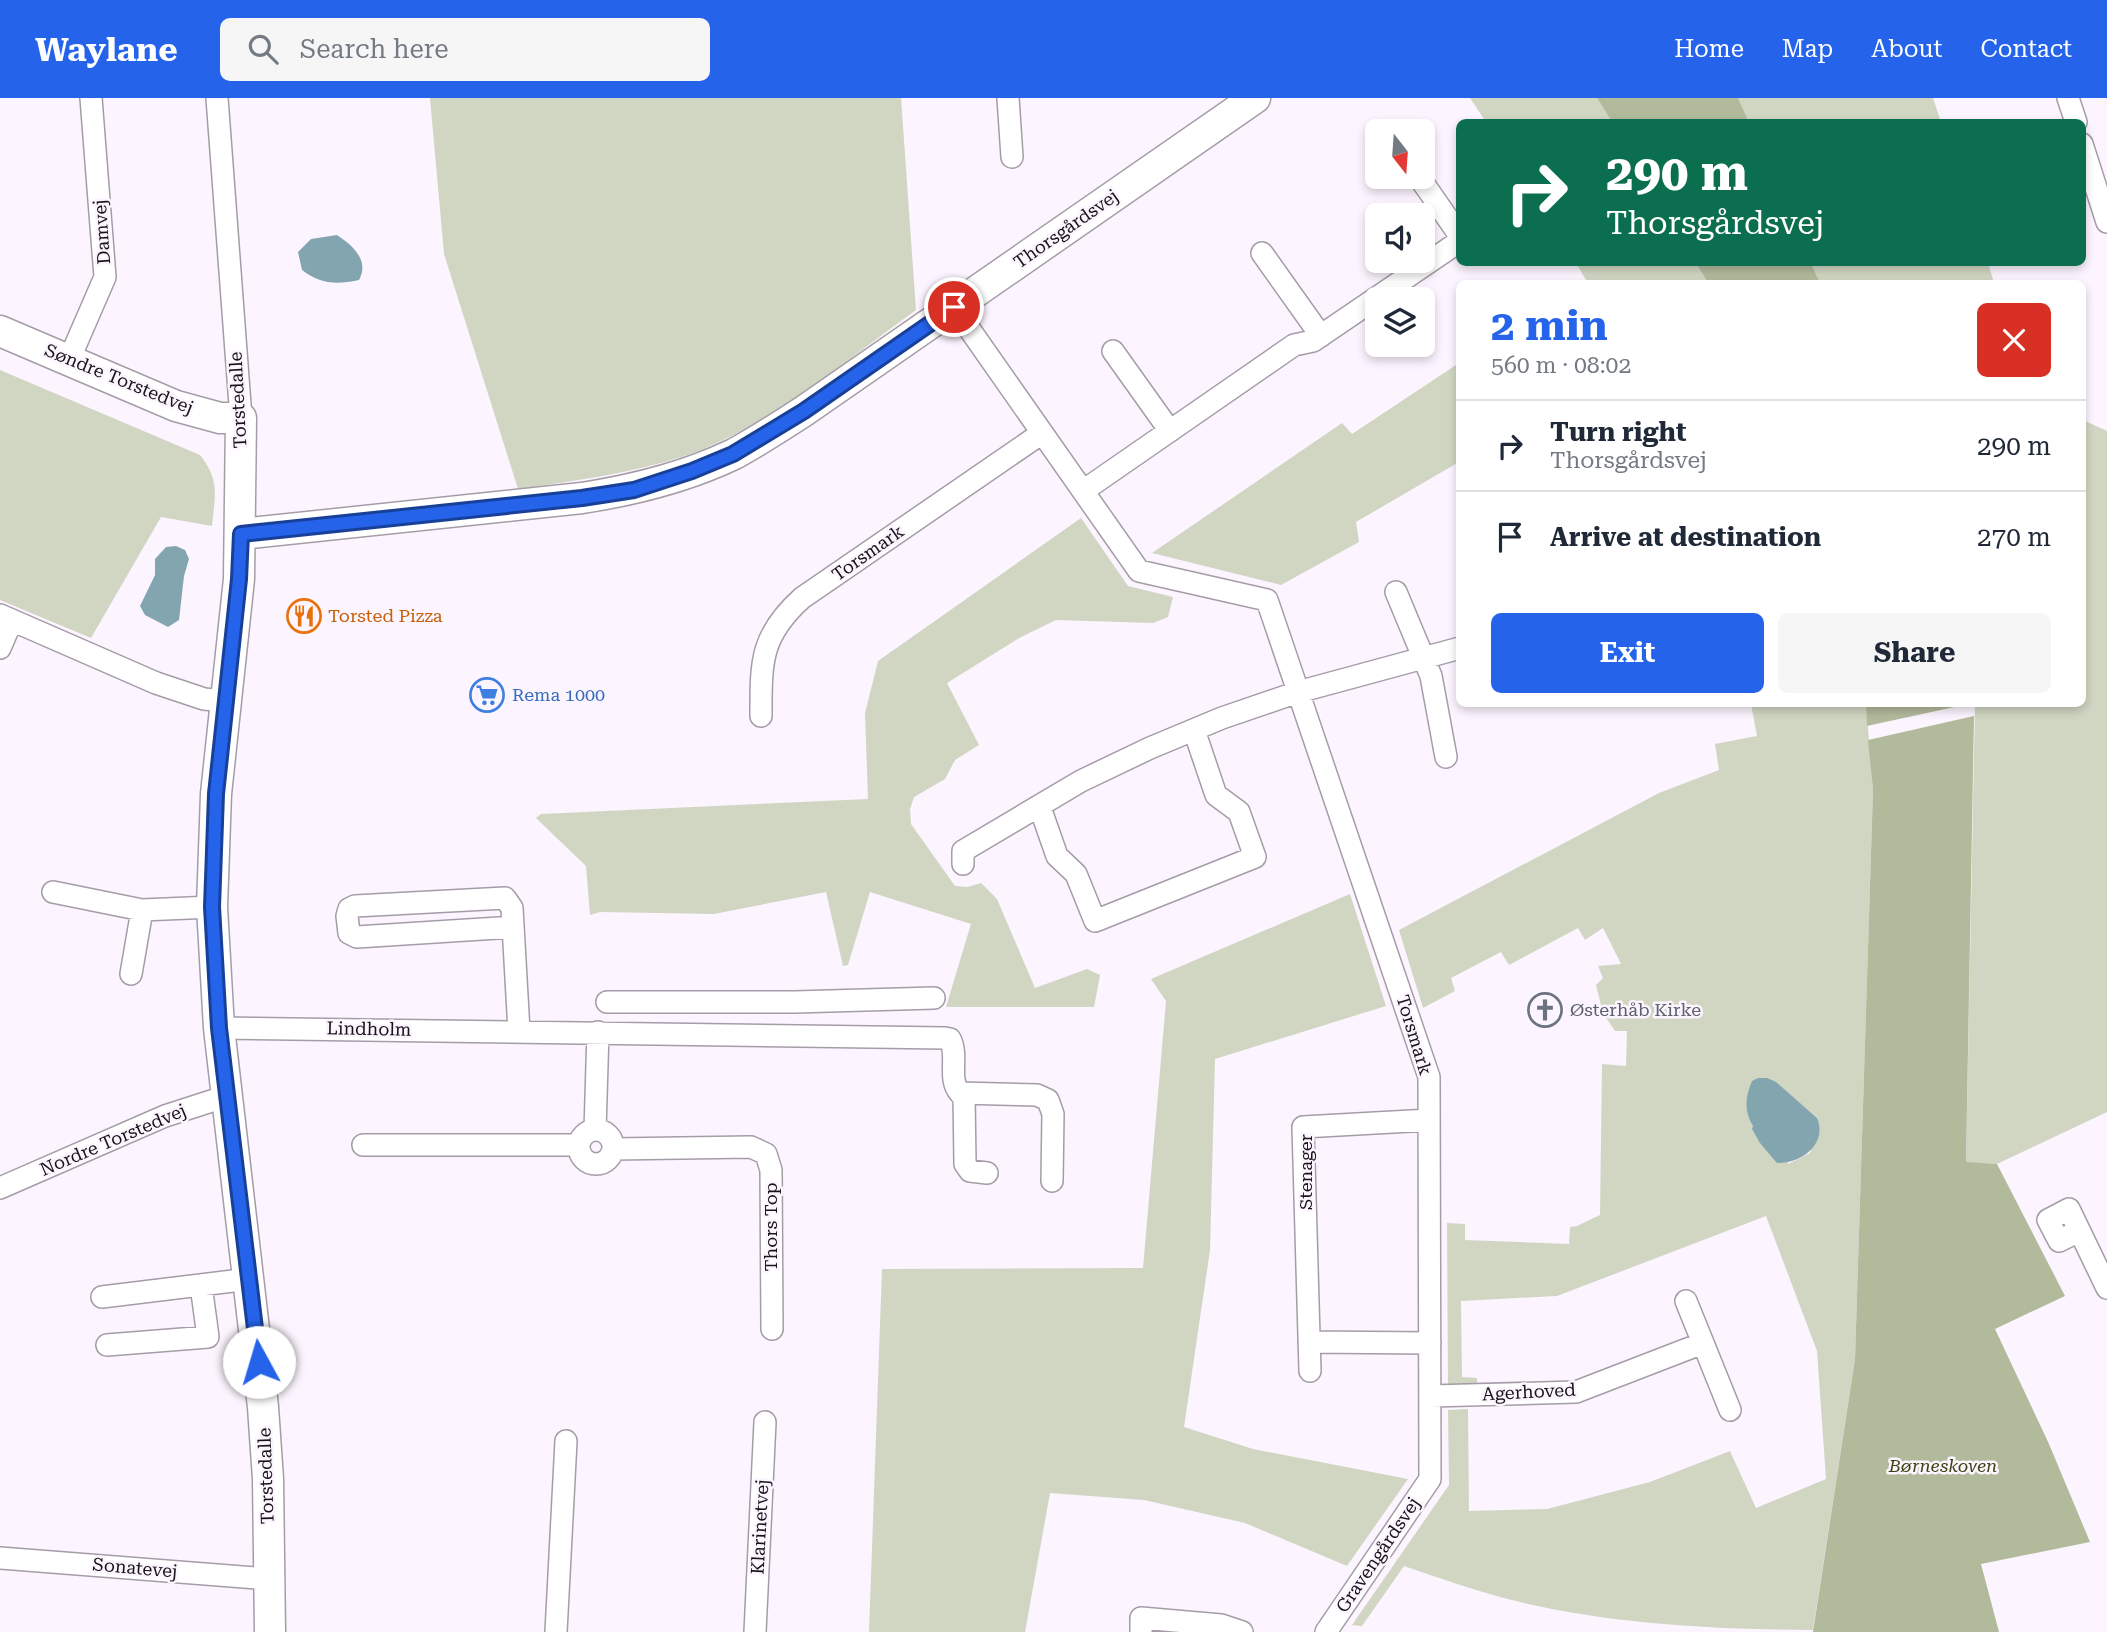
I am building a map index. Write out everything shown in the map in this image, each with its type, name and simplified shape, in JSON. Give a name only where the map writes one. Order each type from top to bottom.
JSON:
[{"type":"street","name":"Damvej","points":[[69,360],[105,277],[91,98]]},
{"type":"street","name":"Torstedalle","points":[[217,98],[240,418],[241,534],[239,579],[216,794],[212,907],[219,1028],[264,1419],[270,1632]]},
{"type":"street","points":[[1008,98],[1012,157]]},
{"type":"street","name":"Thorsgårdsvej","points":[[241,534],[570,500],[634,490],[692,471],[752,443],[804,411],[1255,98]]},
{"type":"street","points":[[2068,98],[2075,119]]},
{"type":"street","points":[[2086,149],[2098,164],[2107,222]]},
{"type":"street","points":[[1427,189],[1456,232]]},
{"type":"street","points":[[1083,491],[1294,345],[1313,341],[1321,336],[1456,241]]},
{"type":"street","points":[[1262,253],[1321,336]]},
{"type":"street","name":"Torsmark","points":[[954,307],[1139,571],[1267,600],[1429,1077],[1430,1479]]},
{"type":"street","name":"Søndre Torstedvej","points":[[0,331],[176,406],[219,418],[240,418]]},
{"type":"street","points":[[1113,351],[1170,432]]},
{"type":"street","name":"Torsmark","points":[[761,716],[765,652],[775,626],[787,612],[802,598],[1042,433]]},
{"type":"street","points":[[1396,592],[1425,658],[1439,713],[1446,757]]},
{"type":"street","points":[[0,648],[6,617],[156,683],[204,699],[225,701]]},
{"type":"street","points":[[963,864],[963,851],[1081,781],[1194,730],[1298,692],[1456,649]]},
{"type":"street","points":[[1037,807],[1057,856],[1076,874],[1095,921],[1255,857],[1239,812],[1216,795],[1194,730]]},
{"type":"street","points":[[53,892],[142,910],[212,907]]},
{"type":"street","points":[[513,928],[357,937],[351,935],[348,929],[348,912],[355,906],[505,898],[512,908],[519,1031]]},
{"type":"street","points":[[444,901],[446,932]]},
{"type":"street","points":[[131,974],[142,910]]},
{"type":"street","points":[[607,1002],[795,1002],[934,998]]},
{"type":"street","points":[[876,1037],[878,1000]]},
{"type":"street","points":[[656,1002],[656,1033]]},
{"type":"street","points":[[795,1002],[796,1036]]},
{"type":"street","name":"Lindholm","points":[[219,1028],[950,1039],[955,1088],[964,1094],[965,1164],[971,1171],[987,1172]]},
{"type":"street","points":[[595,1130],[598,1032]]},
{"type":"street","points":[[964,1094],[1037,1094],[1048,1100],[1053,1114],[1052,1181]]},
{"type":"street","name":"Nordre Torstedvej","points":[[0,1188],[165,1116],[227,1096]]},
{"type":"street","name":"Stenager","points":[[1310,1371],[1303,1127],[1429,1120]]},
{"type":"street","points":[[595,1130],[601,1130],[610,1137],[613,1149],[606,1162],[592,1164],[581,1157],[578,1145],[584,1134],[595,1130]]},
{"type":"street","points":[[363,1145],[578,1145]]},
{"type":"street","name":"Thors Top","points":[[613,1149],[751,1147],[766,1154],[771,1170],[772,1329]]},
{"type":"street","points":[[2080,1231],[2107,1288]]},
{"type":"street","points":[[102,1297],[250,1279]]},
{"type":"street","points":[[107,1345],[208,1337],[201,1285]]},
{"type":"street","points":[[1686,1301],[1730,1410]]},
{"type":"street","points":[[1310,1342],[1430,1343]]},
{"type":"street","name":"Agerhoved","points":[[1431,1396],[1576,1392],[1703,1343]]},
{"type":"street","name":"Klarinetvej","points":[[755,1632],[765,1422]]},
{"type":"street","points":[[556,1632],[566,1441]]},
{"type":"street","name":"Gravengårdsvej","points":[[1335,1629],[1430,1479]]},
{"type":"street","name":"Sonatevej","points":[[0,1558],[270,1577]]},
{"type":"street","points":[[1141,1632],[1141,1618],[1221,1625],[1242,1632]]},
{"type":"green space","points":[[430,98],[901,98],[916,310],[773,412],[712,445],[641,468],[518,489],[444,254]]},
{"type":"green space","points":[[1470,98],[1597,98],[1610,119],[1484,119]]},
{"type":"green space","points":[[1597,98],[1738,98],[1748,119],[1610,119]]},
{"type":"green space","points":[[1738,98],[1933,98],[1940,119],[1748,119]]},
{"type":"green space","points":[[1578,266],[1698,266],[1706,280],[1586,280]]},
{"type":"green space","points":[[1698,266],[1812,266],[1819,280],[1706,280]]},
{"type":"green space","points":[[1812,266],[1989,266],[1993,280],[1819,280]]},
{"type":"green space","points":[[1456,365],[1456,464],[1356,522],[1359,542],[1281,585],[1152,553],[1342,423],[1352,434]]},
{"type":"green space","points":[[0,370],[200,455],[211,472],[215,488],[212,526],[161,517],[91,638],[0,600]]},
{"type":"green space","points":[[2086,421],[2107,431],[2107,1112],[1997,1164],[1966,1163],[1975,707],[2086,707]]},
{"type":"green space","points":[[1081,518],[1128,586],[1173,597],[1168,617],[1153,623],[1056,620],[1021,637],[947,683],[979,745],[955,760],[945,779],[914,797],[910,809],[911,824],[955,886],[968,887],[981,883],[997,899],[1035,988],[1087,969],[1100,975],[1094,1007],[946,1007],[971,924],[870,892],[848,965],[843,966],[826,892],[714,914],[600,912],[590,915],[586,866],[536,818],[541,814],[868,799],[865,713],[878,661]]},
{"type":"green space","points":[[1752,707],[1866,707],[1873,790],[1855,1359],[1813,1630],[1695,1626],[1577,1613],[1500,1597],[1404,1566],[1362,1626],[1352,1625],[1449,1485],[1448,1410],[1468,1409],[1469,1511],[1547,1509],[1650,1482],[1730,1451],[1756,1508],[1826,1479],[1817,1351],[1766,1216],[1557,1296],[1461,1301],[1462,1377],[1477,1378],[1477,1387],[1448,1387],[1447,1223],[1465,1224],[1465,1240],[1569,1244],[1570,1227],[1600,1215],[1602,1064],[1626,1066],[1627,1031],[1615,1031],[1603,1013],[1596,985],[1603,978],[1598,966],[1621,964],[1603,928],[1585,940],[1578,928],[1509,965],[1501,952],[1451,978],[1455,991],[1423,1008],[1399,930],[1659,793],[1719,770],[1715,744],[1757,736]],"holes":[[[1801,1104],[1817,1118],[1810,1153],[1788,1164]]]},
{"type":"green space","points":[[1866,707],[1954,707],[1867,726]]},
{"type":"green space","name":"Børneskoven","points":[[1974,716],[1966,1162],[1997,1164],[2065,1296],[1995,1329],[2049,1444],[2090,1542],[1981,1564],[1999,1632],[1813,1632],[1855,1359],[1873,790],[1868,740]]},
{"type":"green space","points":[[1350,894],[1386,1006],[1215,1059],[1210,1250],[1184,1427],[1253,1449],[1408,1479],[1347,1566],[1245,1523],[1144,1500],[1050,1493],[1025,1632],[869,1632],[882,1269],[1143,1268],[1166,1001],[1151,979]]},
{"type":"water","points":[[337,235],[353,248],[361,260],[362,273],[359,280],[329,282],[302,270],[298,252],[311,239]]},
{"type":"water","points":[[176,546],[185,550],[189,559],[184,576],[179,620],[168,627],[145,615],[140,606],[155,575],[155,559],[166,547]]},
{"type":"water","points":[[1758,1078],[1776,1082],[1817,1118],[1819,1136],[1816,1144],[1803,1156],[1777,1163],[1760,1143],[1752,1129],[1746,1104],[1752,1081]]},
{"type":"place","name":"Torsted Pizza","points":[[304,616]]},
{"type":"place","name":"Rema 1000","points":[[487,695]]},
{"type":"place","name":"Østerhåb Kirke","points":[[1545,1010]]},
{"type":"route","points":[[259,1362],[219,1028],[212,907],[216,794],[239,579],[241,534],[582,498],[634,490],[692,471],[733,454],[761,438],[954,307]]}]
